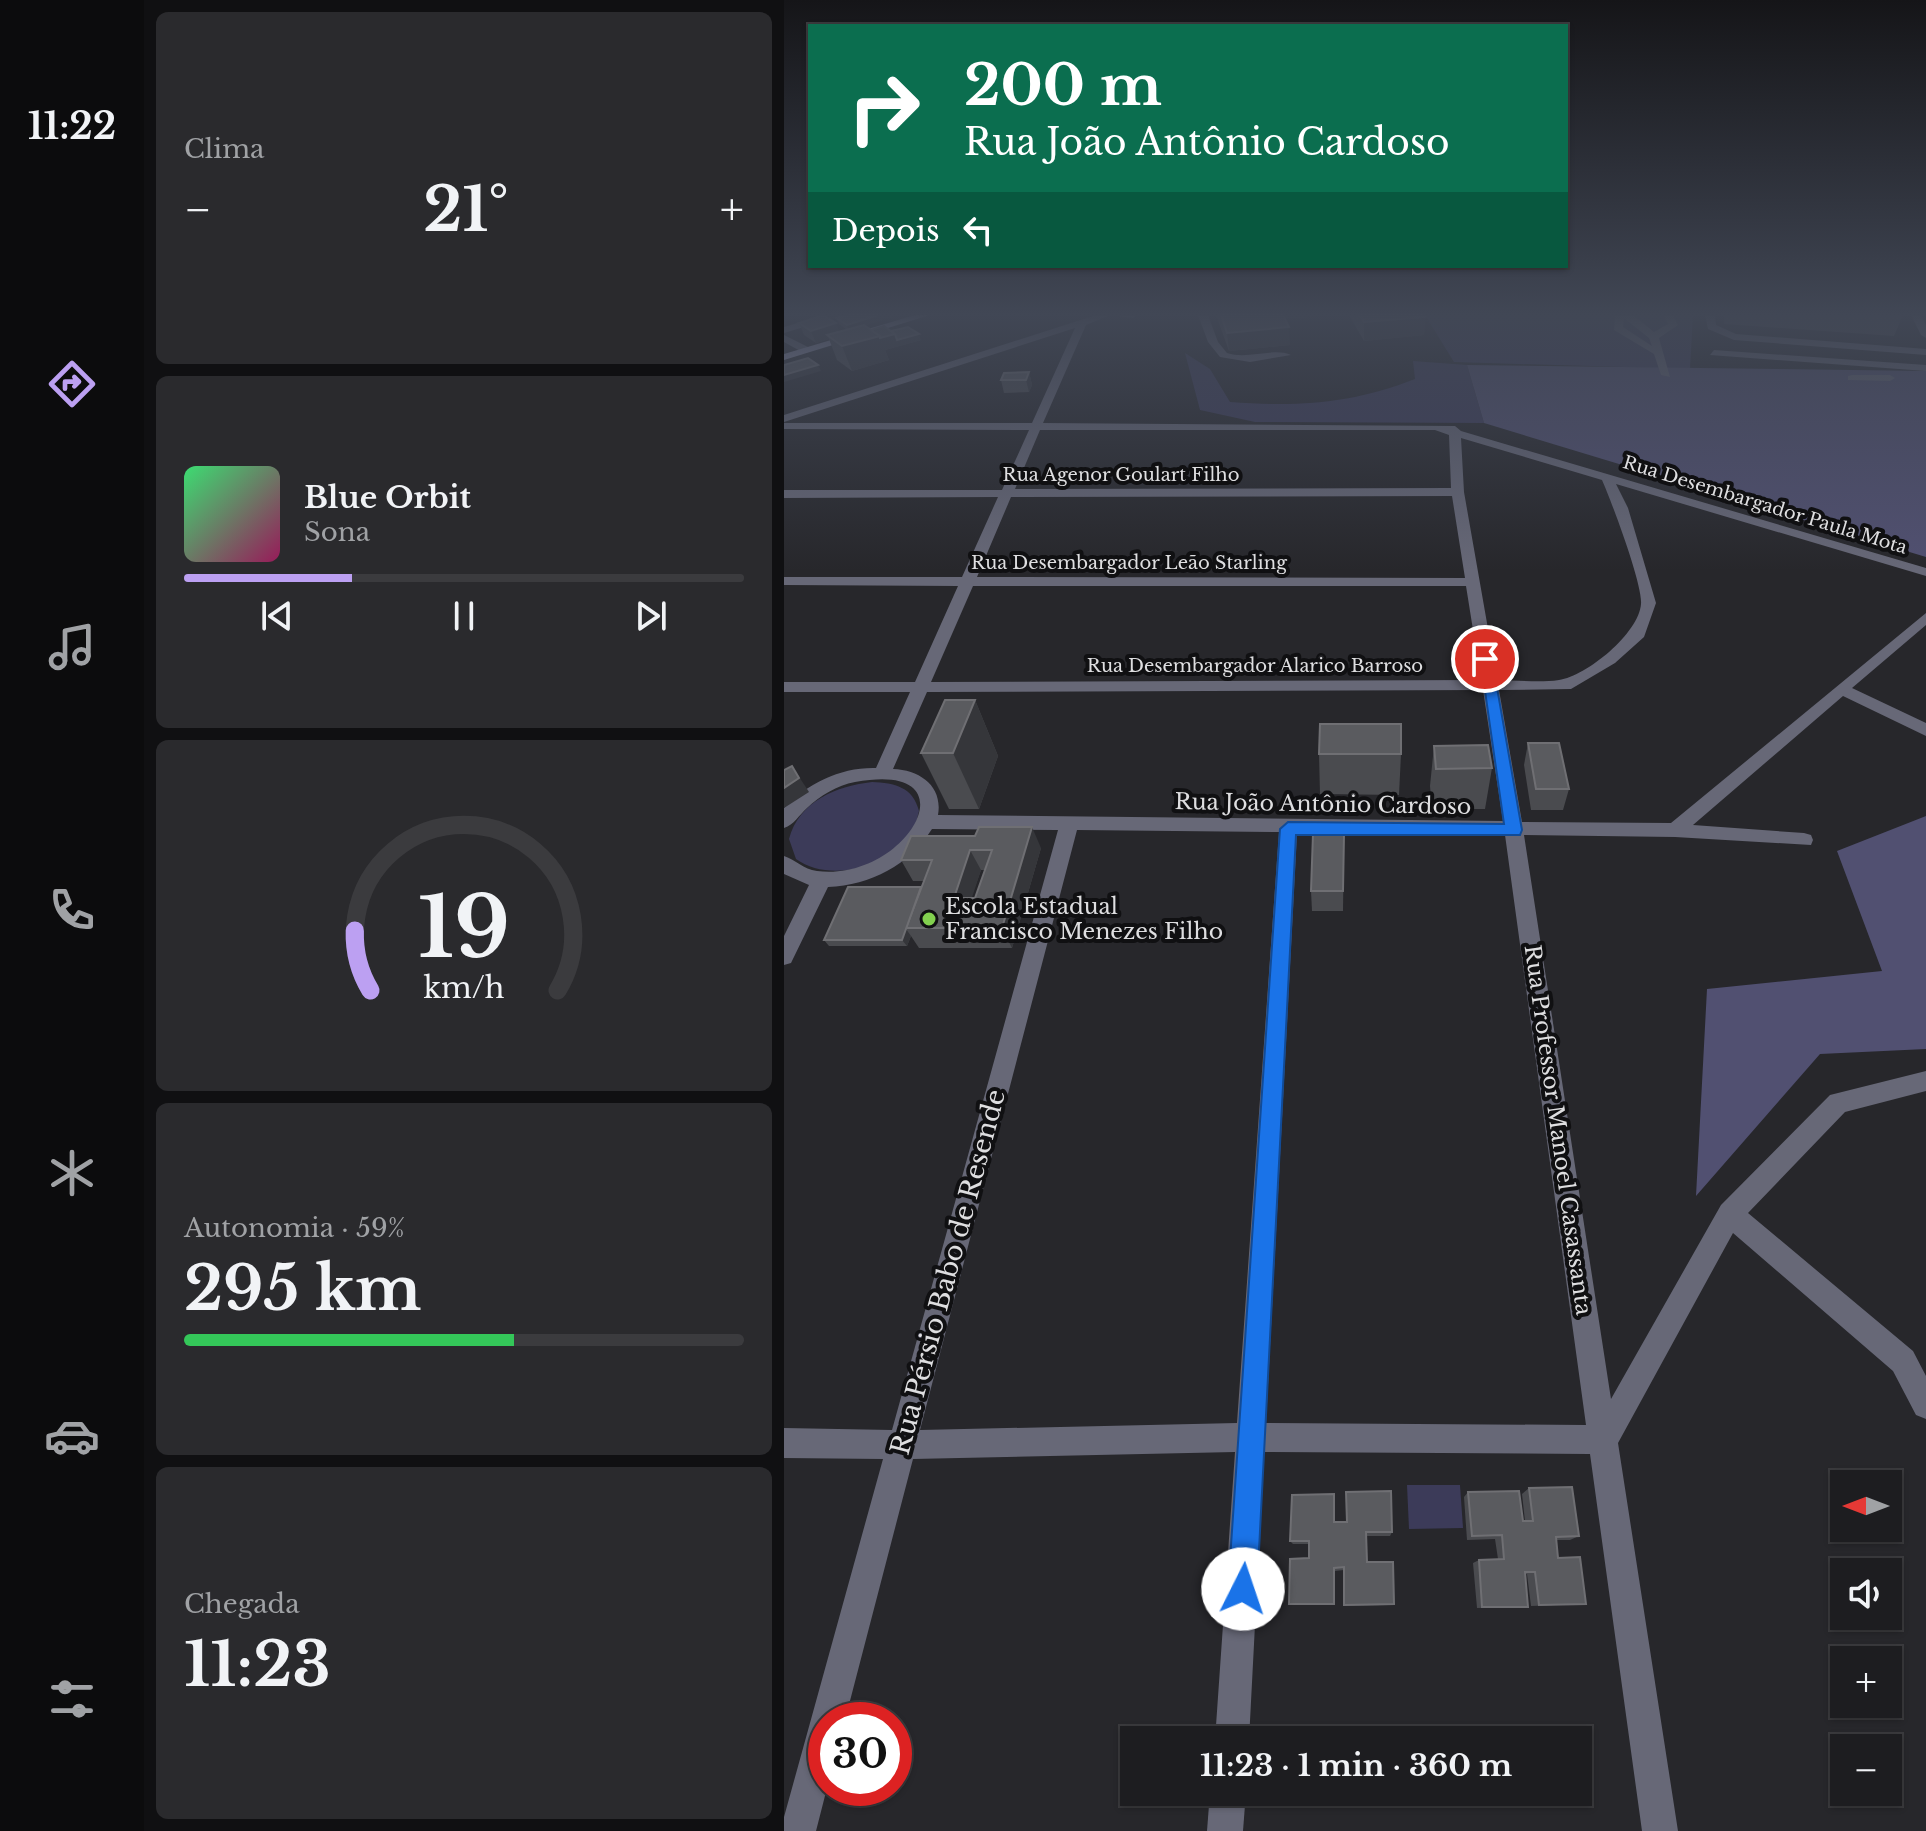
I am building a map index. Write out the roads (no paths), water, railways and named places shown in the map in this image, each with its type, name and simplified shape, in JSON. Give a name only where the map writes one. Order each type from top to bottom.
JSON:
[{"type":"street","points":[[784,419],[842,400]]},
{"type":"street","points":[[883,772],[919,686],[1050,400]]},
{"type":"street","name":"Rua Desembargador Paula Mota","points":[[784,426],[1455,429],[1926,572]]},
{"type":"street","name":"Rua Professor Manoel Casassanta","points":[[1455,429],[1458,492],[1514,830],[1660,1831]]},
{"type":"street","name":"Rua Desembargador Alarico Barroso","points":[[784,687],[1565,685],[1609,660],[1636,637],[1649,603],[1621,508],[1606,476]]},
{"type":"street","name":"Rua Agenor Goulart Filho","points":[[784,494],[1458,492]]},
{"type":"street","name":"Rua Desembargador Leão Starling","points":[[784,581],[1474,582]]},
{"type":"street","points":[[1675,830],[1926,617]]},
{"type":"street","points":[[1841,689],[1926,730]]},
{"type":"street","points":[[784,821],[813,792],[835,781],[883,772],[918,782],[928,793],[932,807],[930,822],[919,841],[900,857],[875,871],[848,879],[821,880],[802,876],[784,863]]},
{"type":"street","name":"Rua João Antônio Cardoso","points":[[930,822],[1288,829],[1675,830],[1804,840]]},
{"type":"street","name":"Rua Pérsio Babo de Resende","points":[[833,1702],[1069,824]]},
{"type":"street","points":[[1233,1726],[1288,829]]},
{"type":"street","points":[[784,957],[821,880]]},
{"type":"street","points":[[784,1443],[901,1445],[1253,1437],[1604,1440],[1730,1214],[1838,1103],[1926,1081]]},
{"type":"street","points":[[1730,1214],[1903,1361],[1926,1405]]},
{"type":"street","points":[[798,1831],[808,1794]]},
{"type":"street","points":[[1225,1831],[1227,1806]]},
{"type":"place","name":"Escola Estadual Francisco Menezes Filho","points":[[929,919]]}]
